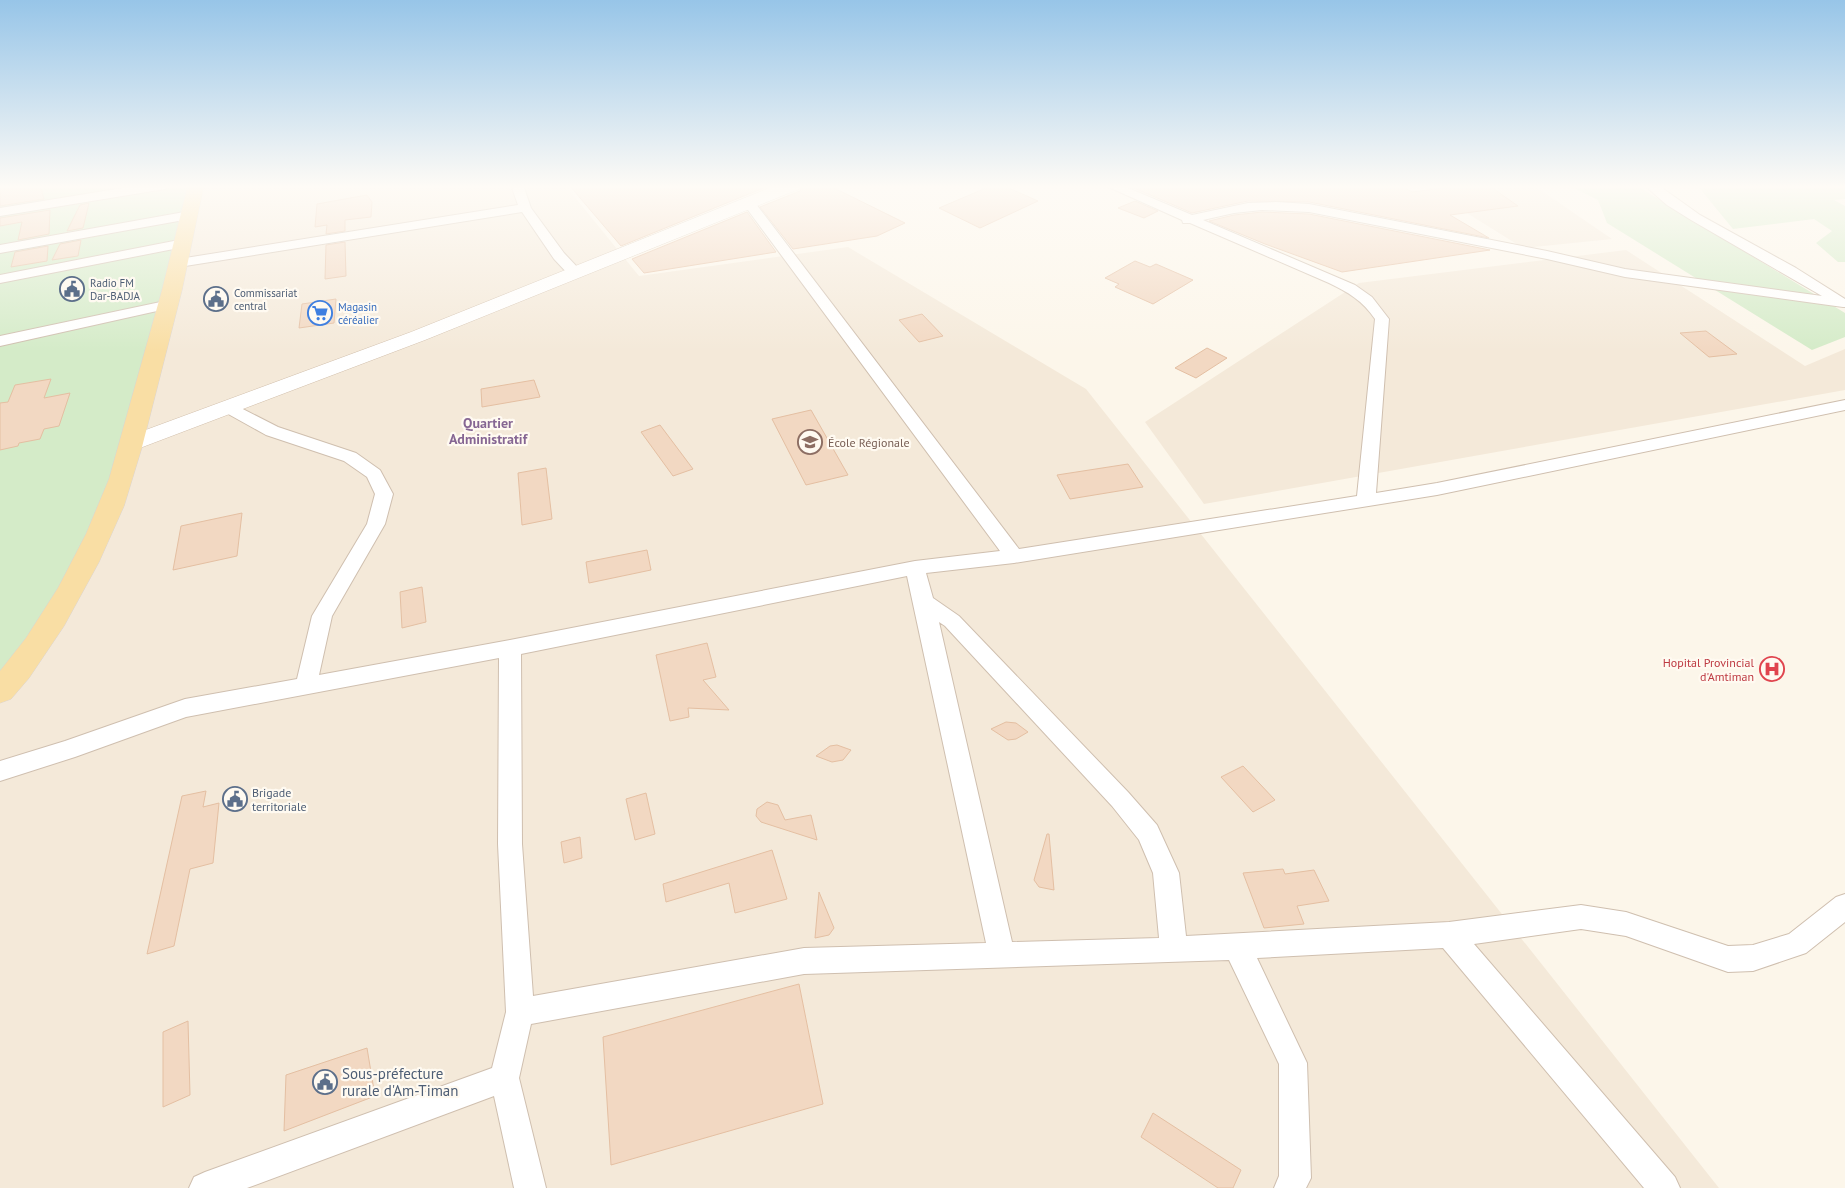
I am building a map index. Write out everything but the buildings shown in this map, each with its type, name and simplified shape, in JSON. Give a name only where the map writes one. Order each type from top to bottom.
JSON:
[{"type":"main road","points":[[132,442],[418,336],[656,240]]},
{"type":"main road","points":[[0,691],[19,671],[91,552],[121,479],[132,442],[136,419],[170,304],[184,243]]},
{"type":"street","points":[[0,249],[48,240]]},
{"type":"street","points":[[179,263],[321,240]]},
{"type":"street","points":[[548,240],[575,273]]},
{"type":"street","points":[[777,240],[1014,556]]},
{"type":"street","points":[[1238,240],[1361,293],[1373,305],[1382,319],[1366,501]]},
{"type":"street","points":[[1473,240],[1625,273],[1844,304]]},
{"type":"street","points":[[1736,240],[1790,270],[1844,304]]},
{"type":"street","points":[[0,279],[184,243]]},
{"type":"street","points":[[0,342],[170,304]]},
{"type":"street","points":[[0,771],[186,708],[510,648],[915,568],[1014,556],[1437,489],[1845,405]]},
{"type":"street","points":[[227,408],[272,431],[350,458],[374,474],[384,494],[376,524],[322,616],[306,686]]},
{"type":"street","points":[[915,568],[1002,955]]},
{"type":"street","points":[[924,602],[952,621],[1120,799],[1148,833],[1166,872],[1174,950]]},
{"type":"street","points":[[510,648],[510,844],[520,1012],[504,1078],[530,1188]]},
{"type":"street","points":[[520,1012],[804,961],[1174,950],[1449,936],[1581,916],[1626,924],[1728,959],[1753,958],[1797,944],[1845,906]]},
{"type":"street","points":[[1449,936],[1664,1188]]},
{"type":"street","points":[[1237,947],[1293,1063],[1295,1178],[1290,1188]]},
{"type":"street","points":[[205,1188],[504,1078]]},
{"type":"shaded area","points":[[0,240],[610,240],[639,276],[848,247],[1086,389],[1719,1188],[0,1188]]},
{"type":"shaded area","points":[[1511,240],[1598,240],[1523,248]]},
{"type":"shaded area","points":[[1626,250],[1805,366],[1845,349],[1845,390],[1204,504],[1145,422],[1359,283]]},
{"type":"green space","points":[[0,240],[181,240],[91,552],[0,678]]},
{"type":"green space","points":[[1635,240],[1726,240],[1845,313],[1845,337],[1812,350]]},
{"type":"green space","points":[[1819,240],[1845,240],[1845,262],[1838,262],[1816,243]]},
{"type":"place","name":"Radio FM Dar-BADJA","points":[[72,289]]},
{"type":"place","name":"Commissariat central","points":[[216,299]]},
{"type":"place","name":"Magasin céréalier","points":[[320,313]]},
{"type":"place","name":"École Régionale","points":[[810,442]]},
{"type":"place","name":"Hopital Provincial d'Amtiman","points":[[1772,669]]},
{"type":"place","name":"Brigade territoriale","points":[[235,799]]},
{"type":"place","name":"Sous-préfecture rurale d'Am-Timan","points":[[325,1082]]},
{"type":"district","name":"Quartier Administratif","points":[[488,432]]}]
